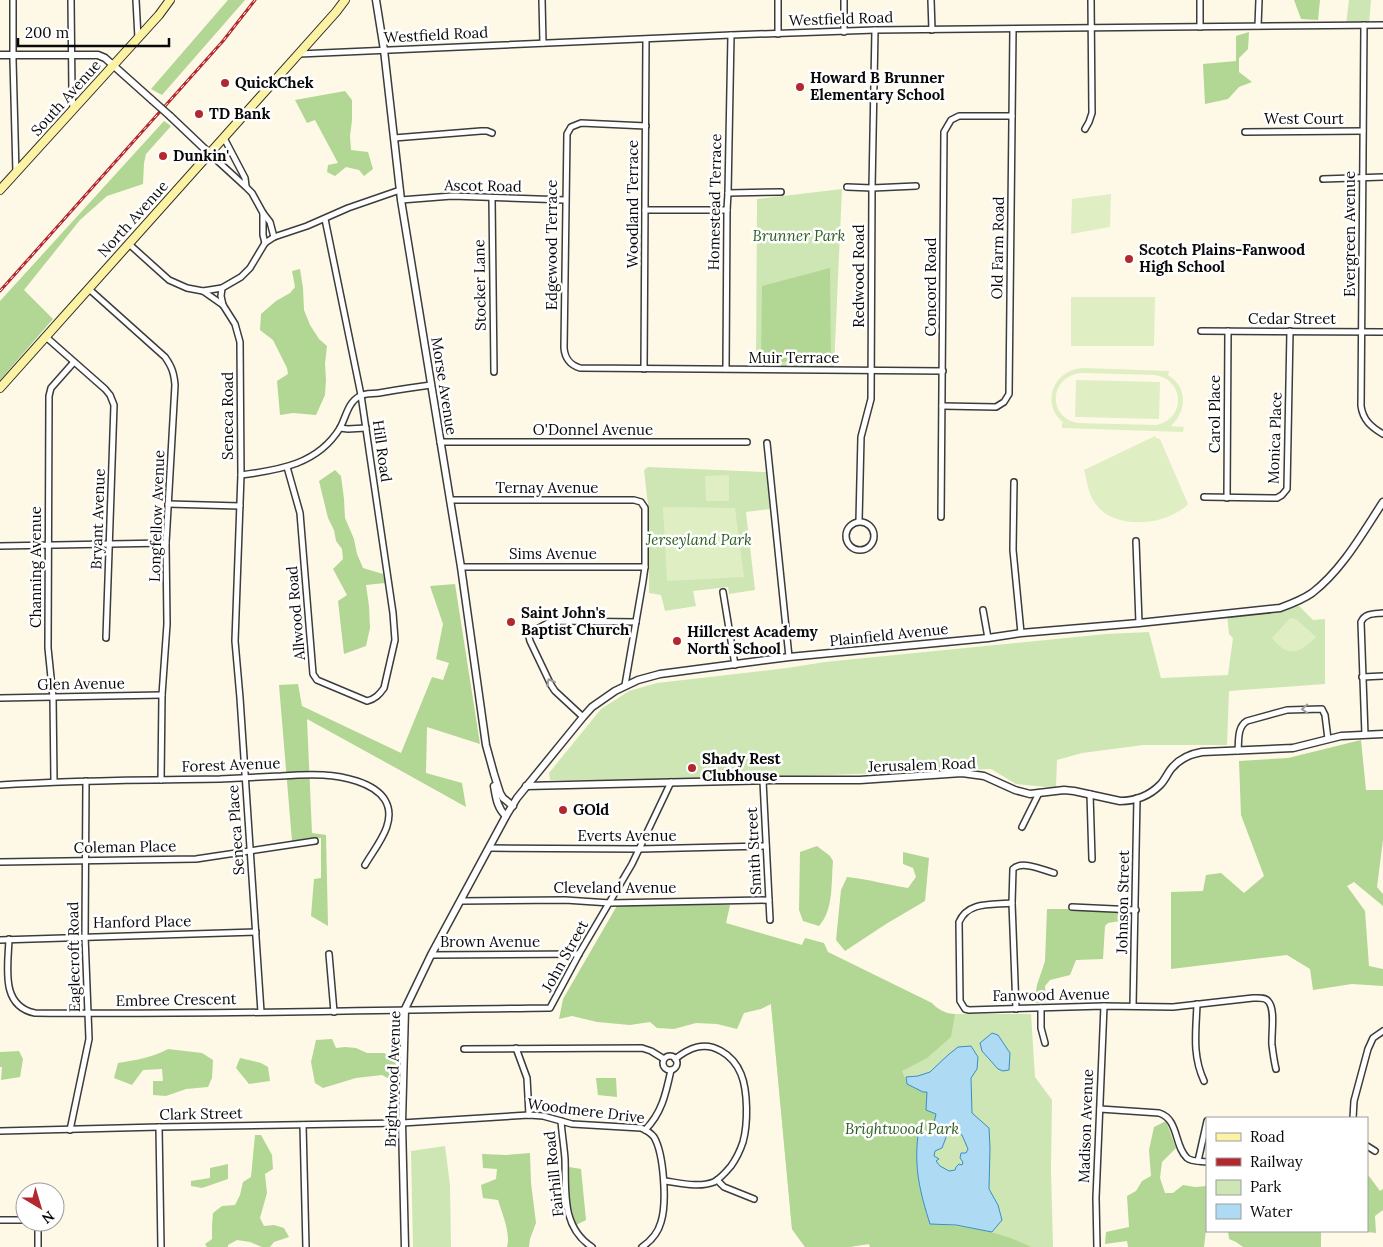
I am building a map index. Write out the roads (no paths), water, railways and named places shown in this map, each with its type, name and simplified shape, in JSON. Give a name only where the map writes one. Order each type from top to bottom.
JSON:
[{"type":"main road","name":"South Avenue","points":[[0,190],[159,15],[170,0]]},
{"type":"main road","name":"North Avenue","points":[[0,388],[300,54],[345,0]]},
{"type":"street","points":[[13,0],[16,173]]},
{"type":"street","points":[[71,0],[73,109]]},
{"type":"street","points":[[136,0],[138,38]]},
{"type":"street","name":"Morse Avenue","points":[[376,0],[384,50],[401,200],[461,567],[486,745],[503,798],[513,806]]},
{"type":"street","points":[[542,0],[542,43]]},
{"type":"street","points":[[778,0],[778,34]]},
{"type":"street","points":[[844,0],[844,32]]},
{"type":"street","points":[[931,0],[932,30]]},
{"type":"street","points":[[1084,129],[1092,113],[1091,0]]},
{"type":"street","points":[[1200,0],[1200,27]]},
{"type":"street","points":[[1258,26],[1259,0]]},
{"type":"street","name":"Evergreen Avenue","points":[[1364,25],[1360,402],[1362,412],[1368,424],[1383,434]]},
{"type":"street","name":"Westfield Road","points":[[300,54],[875,30],[1383,25]]},
{"type":"street","name":"Old Farm Road","points":[[942,406],[996,408],[1004,402],[1009,394],[1013,29]]},
{"type":"street","name":"Redwood Road","points":[[859,521],[862,437],[871,399],[875,30]]},
{"type":"street","name":"Homestead Terrace","points":[[726,369],[731,35]]},
{"type":"street","name":"Woodland Terrace","points":[[644,369],[646,39]]},
{"type":"street","points":[[0,55],[98,55],[105,58],[246,187],[270,222],[274,237]]},
{"type":"street","name":"Concord Road","points":[[941,518],[944,132],[948,124],[959,116],[1012,116]]},
{"type":"street","name":"Edgewood Terrace","points":[[644,369],[580,368],[571,364],[566,358],[564,348],[565,200],[566,137],[571,127],[581,123],[646,126]]},
{"type":"street","points":[[394,138],[481,131],[492,133]]},
{"type":"street","name":"West Court","points":[[1245,132],[1363,131]]},
{"type":"street","points":[[224,138],[245,178],[246,187]]},
{"type":"street","points":[[1323,179],[1383,178]]},
{"type":"street","points":[[847,187],[916,186]]},
{"type":"street","points":[[203,291],[222,288],[246,273],[265,243],[274,237],[400,190]]},
{"type":"street","points":[[728,193],[781,192]]},
{"type":"street","name":"Ascot Road","points":[[401,200],[452,196],[565,200]]},
{"type":"street","name":"Stocker Lane","points":[[492,198],[494,372]]},
{"type":"street","points":[[645,210],[727,210]]},
{"type":"street","points":[[263,213],[265,243]]},
{"type":"street","name":"Hill Road","points":[[325,219],[361,395],[394,627],[395,640],[384,688]]},
{"type":"street","name":"Seneca Road","points":[[129,244],[169,280],[181,286],[203,291],[223,305],[235,324],[240,342],[241,474],[235,646]]},
{"type":"street","points":[[222,288],[220,296],[223,305]]},
{"type":"street","name":"Longfellow Avenue","points":[[88,289],[165,357],[174,372],[175,385],[166,543],[167,624],[162,694],[161,780]]},
{"type":"street","name":"Cedar Street","points":[[1201,331],[1383,332]]},
{"type":"street","name":"Carol Place","points":[[1227,498],[1228,331]]},
{"type":"street","name":"Monica Place","points":[[1204,498],[1277,498],[1287,489],[1290,331]]},
{"type":"street","points":[[46,336],[74,362]]},
{"type":"street","name":"Bryant Avenue","points":[[74,362],[105,389],[113,400],[106,638]]},
{"type":"street","name":"Channing Avenue","points":[[54,781],[53,697],[48,648],[49,392],[74,362]]},
{"type":"street","name":"Muir Terrace","points":[[644,369],[943,371]]},
{"type":"street","points":[[241,474],[272,471],[287,467],[317,454],[326,447],[340,428],[351,404],[361,395],[432,385]]},
{"type":"street","points":[[340,428],[366,428]]},
{"type":"street","name":"O'Donnel Avenue","points":[[440,442],[747,442]]},
{"type":"street","points":[[767,443],[790,658]]},
{"type":"street","name":"Allwood Road","points":[[287,467],[300,512],[313,674],[317,680],[367,701],[373,700],[384,688]]},
{"type":"street","points":[[1014,482],[1013,550],[1021,633]]},
{"type":"street","name":"Ternay Avenue","points":[[450,500],[634,500],[641,502],[645,513],[644,567]]},
{"type":"street","name":"Plainfield Avenue","points":[[506,816],[526,786],[592,707],[625,685],[638,680],[660,674],[790,658],[1021,633],[1139,624],[1280,608],[1304,598],[1331,576],[1355,545],[1383,502]]},
{"type":"street","points":[[168,504],[240,506]]},
{"type":"street","points":[[859,521],[867,523],[874,534],[871,545],[860,550],[848,544],[846,534],[849,526],[859,521]]},
{"type":"street","points":[[1136,541],[1139,624]]},
{"type":"street","points":[[0,546],[166,543]]},
{"type":"street","name":"Sims Avenue","points":[[461,567],[644,567]]},
{"type":"street","points":[[625,685],[644,567]]},
{"type":"street","points":[[723,592],[735,665]]},
{"type":"street","points":[[984,610],[988,638]]},
{"type":"street","points":[[1365,735],[1361,622],[1364,616],[1383,614]]},
{"type":"street","points":[[583,717],[550,685],[530,641],[531,632],[550,622],[556,621],[636,622]]},
{"type":"street","name":"Seneca Place","points":[[235,646],[261,1012]]},
{"type":"street","points":[[1362,677],[1383,676]]},
{"type":"street","name":"Glen Avenue","points":[[0,698],[162,694]]},
{"type":"street","points":[[1238,751],[1240,728],[1243,724],[1247,721],[1287,710],[1322,709],[1326,714],[1328,739]]},
{"type":"street","name":"Jerusalem Road","points":[[526,786],[763,780],[860,780],[962,773],[984,776],[1023,793],[1030,794],[1064,790],[1120,801],[1146,795],[1156,789],[1174,766],[1185,757],[1202,752],[1293,748],[1340,736],[1383,734]]},
{"type":"street","name":"Forest Avenue","points":[[0,785],[54,781],[245,778],[308,774],[353,780],[374,788],[385,801],[389,810],[386,830],[365,865]]},
{"type":"street","name":"Morse Avenue","points":[[494,774],[493,781],[498,806],[500,811],[506,816]]},
{"type":"street","name":"Smith Street","points":[[763,780],[770,920]]},
{"type":"street","name":"Eaglecroft Road","points":[[70,1130],[89,1039],[85,936],[86,781]]},
{"type":"street","name":"John Street","points":[[405,1009],[550,1008],[640,849],[671,782]]},
{"type":"street","points":[[1022,827],[1039,793]]},
{"type":"street","points":[[1090,794],[1092,858]]},
{"type":"street","name":"Johnson Street","points":[[1133,1006],[1137,798]]},
{"type":"street","name":"Brightwood Avenue","points":[[405,1247],[402,1123],[405,1009],[431,955],[506,816]]},
{"type":"street","name":"Coleman Place","points":[[0,862],[196,859],[315,841]]},
{"type":"street","name":"Everts Avenue","points":[[489,848],[640,849],[766,846]]},
{"type":"street","points":[[1016,1009],[1012,872],[1015,866],[1022,864],[1054,873]]},
{"type":"street","name":"Cleveland Avenue","points":[[460,902],[566,900],[610,903],[769,900]]},
{"type":"street","name":"Fanwood Avenue","points":[[1012,903],[972,908],[963,914],[959,922],[960,1001],[963,1007],[969,1010],[1104,1006],[1172,1007],[1253,998],[1265,999],[1269,1002],[1272,1010],[1272,1042],[1276,1069]]},
{"type":"street","points":[[1072,907],[1136,910]]},
{"type":"street","name":"Hanford Place","points":[[0,940],[256,932]]},
{"type":"street","name":"Embree Crescent","points":[[9,939],[8,987],[12,999],[23,1010],[35,1013],[334,1012],[405,1009]]},
{"type":"street","points":[[329,954],[334,1012]]},
{"type":"street","name":"Brown Avenue","points":[[431,955],[579,954]]},
{"type":"street","points":[[1197,1004],[1196,1053],[1198,1069],[1204,1081]]},
{"type":"street","name":"Madison Avenue","points":[[1097,1247],[1096,1198],[1104,1006]]},
{"type":"street","points":[[1041,1008],[1041,1028],[1045,1043]]},
{"type":"street","points":[[1354,1117],[1355,1096],[1368,1049],[1376,1035],[1383,1031]]},
{"type":"street","points":[[642,1247],[655,1235],[661,1222],[665,1181],[703,1185],[717,1180],[723,1176],[734,1160],[744,1138],[746,1106],[743,1077],[730,1057],[722,1051],[701,1046],[686,1051],[676,1059]]},
{"type":"street","points":[[516,1048],[528,1078],[529,1115]]},
{"type":"street","points":[[464,1049],[642,1048],[664,1059]]},
{"type":"street","points":[[664,1059],[670,1056],[676,1059]]},
{"type":"street","points":[[664,1059],[663,1066],[671,1070]]},
{"type":"street","points":[[645,1130],[661,1108],[671,1070],[676,1066],[676,1059]]},
{"type":"street","points":[[1100,1109],[1159,1113],[1164,1115],[1170,1120],[1188,1158],[1206,1162]]},
{"type":"street","name":"Woodmere Drive","points":[[402,1123],[529,1115],[543,1116],[572,1124],[645,1130],[656,1141],[665,1181]]},
{"type":"street","name":"Fairhill Road","points":[[561,1121],[565,1153],[568,1214],[578,1234],[592,1247]]},
{"type":"street","name":"Clark Street","points":[[0,1131],[402,1123]]},
{"type":"street","points":[[1198,1161],[1206,1124]]},
{"type":"street","points":[[303,1125],[306,1247]]},
{"type":"street","points":[[159,1127],[161,1247]]},
{"type":"street","points":[[1368,1147],[1375,1151]]},
{"type":"street","points":[[717,1180],[724,1187],[754,1199]]},
{"type":"street","points":[[0,1220],[15,1220]]},
{"type":"street","points":[[38,1232],[38,1247]]},
{"type":"water","points":[[992,1033],[998,1035],[1010,1053],[1009,1070],[1003,1071],[998,1069],[982,1051],[980,1043]]},
{"type":"water","points":[[971,1046],[978,1057],[977,1069],[971,1078],[972,1113],[989,1128],[989,1189],[998,1205],[1002,1220],[992,1232],[956,1225],[930,1224],[917,1170],[918,1135],[932,1131],[936,1114],[926,1110],[927,1092],[907,1084],[906,1077],[930,1072],[958,1047]],"holes":[[[955,1131],[962,1135],[968,1149],[966,1153],[961,1153],[962,1165],[959,1164],[955,1170],[949,1171],[940,1166],[936,1161],[939,1159],[934,1156],[935,1151],[942,1148],[948,1132]]]},
{"type":"railway","points":[[0,291],[223,41],[255,0]]},
{"type":"place","name":"QuickChek","points":[[225,83]]},
{"type":"place","name":"Howard B Brunner Elementary School","points":[[800,87]]},
{"type":"place","name":"TD Bank","points":[[199,114]]},
{"type":"place","name":"Dunkin'","points":[[163,156]]},
{"type":"place","name":"Scotch Plains-Fanwood High School","points":[[1129,259]]},
{"type":"place","name":"Saint John's Baptist Church","points":[[511,622]]},
{"type":"place","name":"Hillcrest Academy North School","points":[[677,641]]},
{"type":"place","name":"Shady Rest Clubhouse","points":[[692,768]]},
{"type":"place","name":"GOld","points":[[563,810]]},
{"type":"park label","name":"Brunner Park","points":[[799,236]]},
{"type":"park label","name":"Jerseyland Park","points":[[699,540]]},
{"type":"park label","name":"Brightwood Park","points":[[902,1129]]}]
